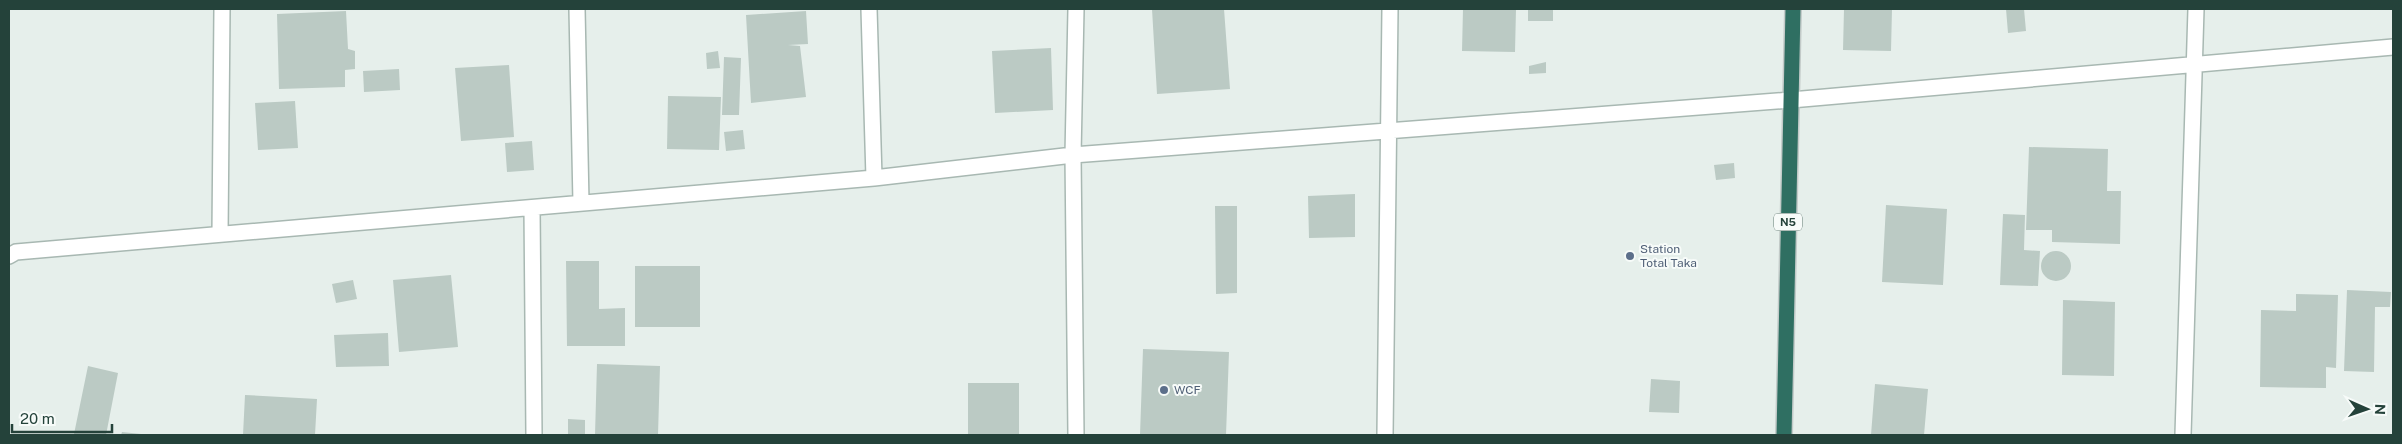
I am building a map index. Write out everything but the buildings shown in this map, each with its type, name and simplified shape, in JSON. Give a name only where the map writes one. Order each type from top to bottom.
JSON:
[{"type":"highway","name":"N5","points":[[1784,435],[1793,9]]},
{"type":"street","points":[[220,234],[222,9]]},
{"type":"street","points":[[577,9],[581,203]]},
{"type":"street","points":[[869,9],[874,178]]},
{"type":"street","points":[[1076,9],[1073,155],[1076,435]]},
{"type":"street","points":[[1385,435],[1390,9]]},
{"type":"street","points":[[2183,435],[2196,9]]},
{"type":"street","points":[[9,256],[16,252],[874,178],[1073,155],[1791,100],[2393,47]]},
{"type":"street","points":[[532,208],[534,435]]},
{"type":"place","name":"Station Total Taka","points":[[1630,256]]},
{"type":"place","name":"WCF","points":[[1164,390]]}]
